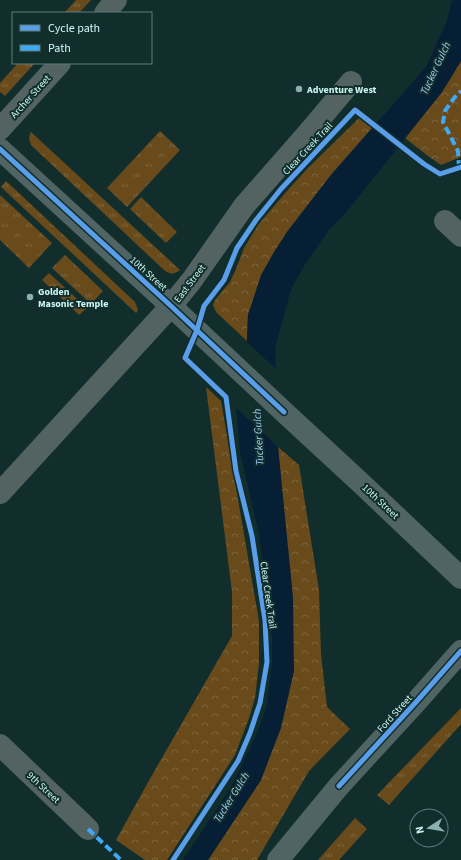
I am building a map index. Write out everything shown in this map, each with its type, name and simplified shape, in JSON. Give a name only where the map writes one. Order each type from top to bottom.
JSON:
[{"type":"street","points":[[106,12],[116,0]]},
{"type":"street","name":"Archer Street","points":[[0,129],[59,64]]},
{"type":"street","name":"East Street","points":[[0,493],[171,306],[192,280],[244,206],[352,82]]},
{"type":"street","name":"10th Street","points":[[0,149],[171,306],[461,578]]},
{"type":"street","points":[[445,221],[461,236]]},
{"type":"street","name":"Ford Street","points":[[278,860],[339,786],[461,651]]},
{"type":"street","name":"9th Street","points":[[0,745],[88,828]]},
{"type":"green space","points":[[76,0],[91,0],[80,12],[65,12]]},
{"type":"green space","points":[[461,61],[461,157],[441,165],[405,138],[442,92]]},
{"type":"green space","points":[[17,64],[34,64],[5,96],[0,92],[0,83]]},
{"type":"green space","points":[[359,118],[372,128],[331,175],[287,232],[273,254],[248,314],[247,341],[216,312],[213,305],[215,300],[230,282],[244,248],[258,225],[308,168]]},
{"type":"green space","points":[[160,131],[180,150],[127,207],[107,188]]},
{"type":"green space","points":[[31,132],[180,270],[168,273],[164,270],[32,146],[29,139]]},
{"type":"green space","points":[[6,181],[135,302],[138,310],[136,313],[1,187]]},
{"type":"green space","points":[[0,195],[52,243],[29,268],[0,240]]},
{"type":"green space","points":[[141,197],[177,232],[166,243],[130,209]]},
{"type":"green space","points":[[65,255],[103,291],[91,304],[52,268]]},
{"type":"green space","points":[[49,273],[87,308],[79,315],[42,280]]},
{"type":"green space","points":[[206,387],[221,401],[259,621],[259,663],[255,698],[235,755],[167,860],[145,860],[116,840],[232,636],[232,592]]},
{"type":"green space","points":[[278,447],[299,465],[319,590],[321,654],[327,707],[350,729],[309,771],[257,860],[208,860],[261,780],[292,598]]},
{"type":"green space","points":[[461,708],[461,724],[389,805],[377,795]]},
{"type":"green space","points":[[355,818],[367,829],[339,860],[318,860]]},
{"type":"water","name":"Tucker Gulch","points":[[452,0],[461,0],[461,61],[442,92],[348,210],[329,230],[304,266],[291,289],[275,348],[278,447],[293,597],[294,671],[281,728],[261,780],[208,860],[183,860],[229,790],[258,731],[267,705],[272,662],[272,637],[259,534],[240,452],[236,408],[247,341],[248,315],[261,275],[287,232],[331,175],[426,67],[447,21]]},
{"type":"pier","points":[[245,340],[277,370],[278,447],[234,406]]},
{"type":"marked path","points":[[459,168],[458,151],[443,122],[445,111],[461,91]]},
{"type":"marked path","points":[[88,829],[121,860]]},
{"type":"cycle path","name":"Clear Creek Trail","points":[[173,860],[238,761],[250,733],[260,703],[267,662],[265,620],[252,536],[236,471],[226,397],[185,358],[197,330],[204,306],[224,280],[237,248],[256,220],[281,189],[355,110],[424,164],[440,174],[461,167]]},
{"type":"cycle path","points":[[0,149],[284,412]]},
{"type":"cycle path","points":[[339,786],[461,651]]},
{"type":"place","name":"Adventure West","points":[[299,89]]},
{"type":"place","name":"Golden Masonic Temple","points":[[30,297]]}]
